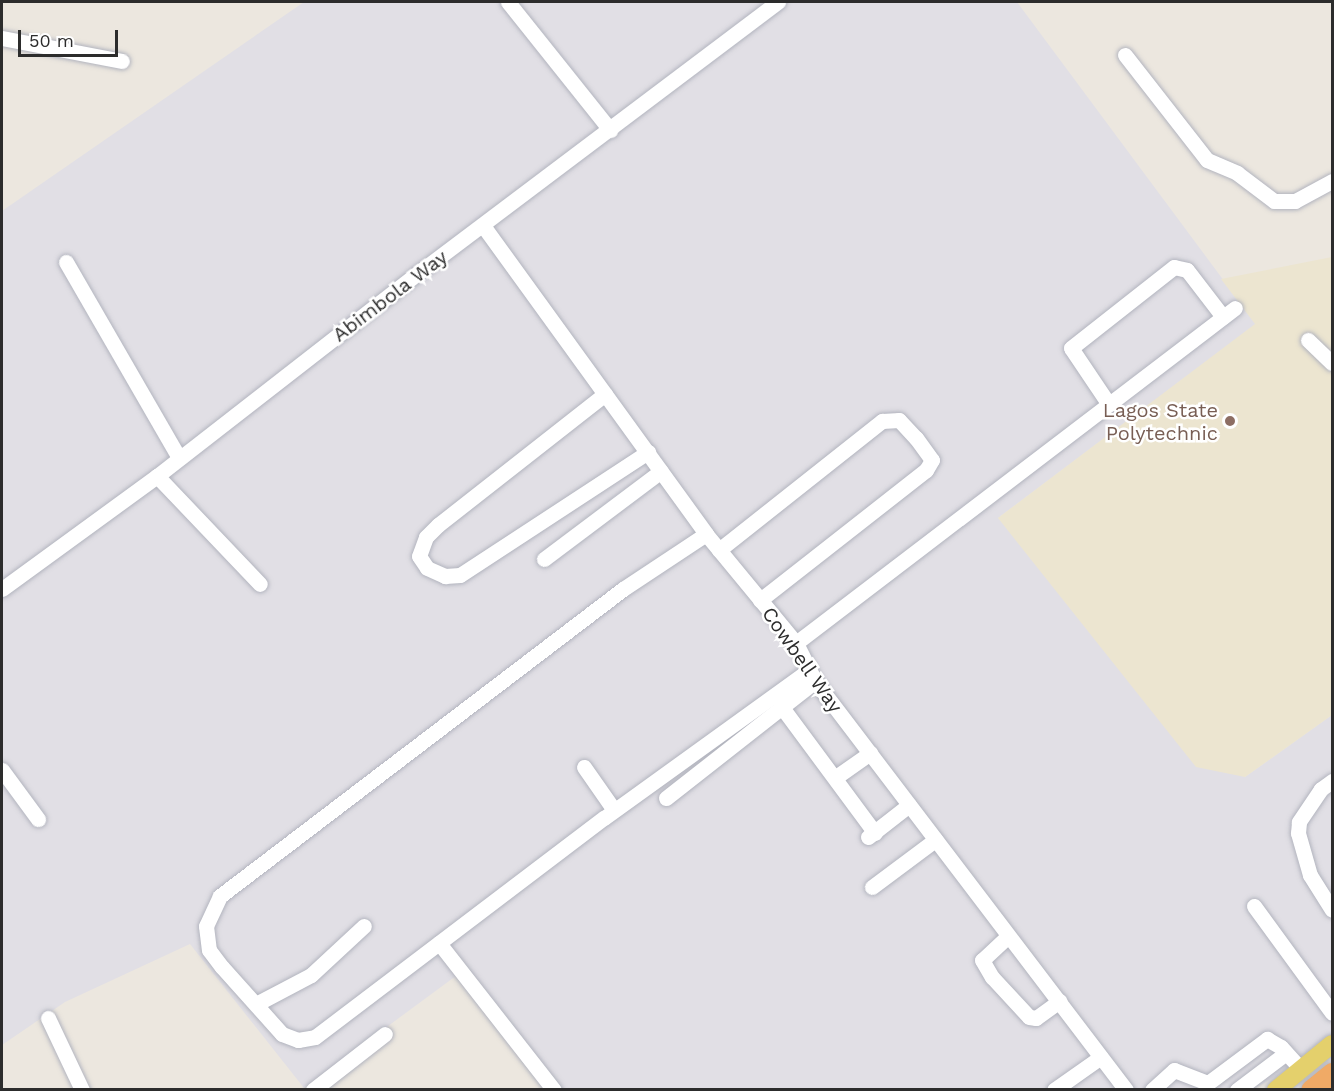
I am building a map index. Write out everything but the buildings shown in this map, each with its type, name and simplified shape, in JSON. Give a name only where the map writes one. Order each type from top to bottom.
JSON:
[{"type":"highway","points":[[1311,1089],[1332,1073]]},
{"type":"main road","points":[[1276,1089],[1332,1044]]},
{"type":"street","points":[[508,2],[610,130]]},
{"type":"street","name":"Abimbola Way","points":[[2,589],[157,477],[422,270],[484,227],[778,2]]},
{"type":"street","points":[[2,38],[122,61]]},
{"type":"street","points":[[1125,55],[1207,160],[1238,173],[1274,201],[1295,201],[1332,181]]},
{"type":"street","name":"Cowbell Way","points":[[484,227],[706,534],[796,643],[811,676],[1007,937],[1059,1001],[1125,1089]]},
{"type":"street","points":[[66,262],[179,458]]},
{"type":"street","points":[[796,643],[1229,312],[1187,270],[1174,267],[1071,348],[1108,403]]},
{"type":"street","points":[[1308,340],[1332,363]]},
{"type":"street","points":[[605,394],[438,525],[426,537],[419,556],[428,568],[445,576],[460,575],[648,453]]},
{"type":"street","points":[[719,550],[882,421],[899,420],[916,438],[932,460],[926,470],[760,600]]},
{"type":"street","points":[[544,559],[661,471]]},
{"type":"street","points":[[157,477],[260,584]]},
{"type":"street","points":[[706,534],[623,589],[220,896],[206,926],[209,950],[282,1034],[298,1040],[315,1036],[614,810],[811,676]]},
{"type":"street","points":[[666,798],[781,706],[811,676]]},
{"type":"street","points":[[781,706],[836,777],[871,835],[909,805]]},
{"type":"street","points":[[836,777],[870,753]]},
{"type":"street","points":[[584,767],[614,810]]},
{"type":"street","points":[[2,770],[38,819]]},
{"type":"street","points":[[1332,781],[1321,789],[1299,822],[1298,833],[1310,875],[1332,910]]},
{"type":"street","points":[[873,887],[935,840]]},
{"type":"street","points":[[1254,906],[1332,1012]]},
{"type":"street","points":[[256,1004],[311,975],[364,926]]},
{"type":"street","points":[[1007,937],[982,960],[992,977],[1029,1017],[1036,1018],[1059,1001]]},
{"type":"street","points":[[439,943],[554,1089]]},
{"type":"street","points":[[48,1018],[82,1089]]},
{"type":"street","points":[[313,1089],[385,1034]]},
{"type":"street","points":[[1152,1089],[1174,1070],[1203,1087],[1267,1039],[1286,1053],[1301,1069]]},
{"type":"street","points":[[1237,1089],[1286,1053]]},
{"type":"street","points":[[1054,1089],[1101,1057]]},
{"type":"shaded area","points":[[304,2],[1017,2],[1256,324],[998,518],[1245,777],[1332,715],[1332,1046],[1253,1089],[559,1089],[464,970],[304,1088],[190,944],[65,1002],[2,1045],[2,211]]},
{"type":"shaded area","name":"Lagos State Polytechnic","points":[[1332,257],[1332,715],[1245,777],[1196,767],[998,518],[1255,324],[1221,279]]},
{"type":"place","name":"Lagos State Polytechnic","points":[[1230,421]]}]
